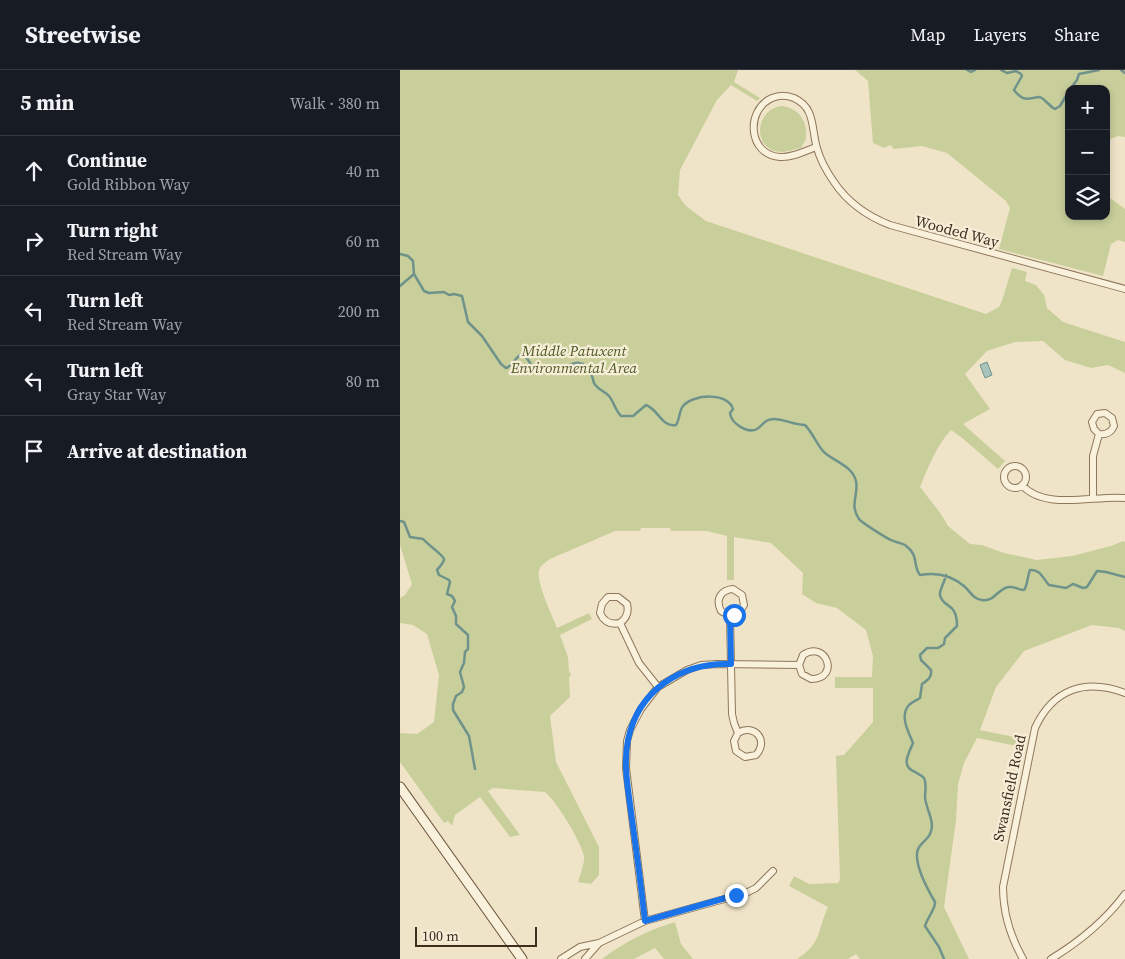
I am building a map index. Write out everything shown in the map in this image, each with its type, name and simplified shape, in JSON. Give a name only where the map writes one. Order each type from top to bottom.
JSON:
[{"type":"street","name":"Wooded Way","points":[[816,147],[785,157],[778,157],[768,153],[754,136],[754,122],[758,111],[766,102],[776,97],[791,97],[804,105],[812,119],[816,147],[827,171],[842,193],[864,213],[890,226],[1125,289]]},
{"type":"street","points":[[1093,498],[1093,456],[1099,434]]},
{"type":"street","points":[[1022,485],[1032,493],[1052,499],[1125,498]]},
{"type":"street","points":[[734,589],[742,594],[744,604],[739,613],[730,616],[721,611],[718,603],[721,594],[734,589]]},
{"type":"street","points":[[608,597],[618,597],[627,604],[628,613],[624,621],[620,623],[610,624],[602,618],[600,608],[608,597]]},
{"type":"street","points":[[730,616],[732,714],[738,733],[734,741],[736,751],[745,757],[756,755],[762,746],[761,737],[748,729],[738,733]]},
{"type":"street","points":[[620,623],[639,663],[658,687]]},
{"type":"street","points":[[813,651],[819,652],[824,656],[828,666],[822,677],[810,679],[802,674],[799,665],[803,655],[813,651]]},
{"type":"street","points":[[645,921],[626,755],[628,741],[635,720],[647,699],[658,687],[674,676],[694,668],[717,664],[799,665]]},
{"type":"street","name":"Swansfield Road","points":[[1023,959],[1009,930],[1003,902],[1003,887],[1035,728],[1040,716],[1047,708],[1073,690],[1098,685],[1125,693]]},
{"type":"street","points":[[400,787],[522,959]]},
{"type":"street","points":[[561,959],[580,947],[599,943],[645,921],[746,893],[756,888],[773,871]]},
{"type":"street","points":[[1051,959],[1080,940],[1094,928],[1125,894]]},
{"type":"street","points":[[585,959],[599,943]]},
{"type":"green space","name":"Middle Patuxent Environmental Area","points":[[400,70],[738,70],[734,82],[760,98],[757,101],[731,85],[717,100],[680,170],[678,195],[686,206],[706,221],[986,314],[999,307],[1012,268],[1027,272],[1025,281],[1036,285],[1044,295],[1047,308],[1063,322],[1125,342],[1125,373],[1108,365],[1091,368],[1065,360],[1043,341],[1015,342],[987,351],[965,374],[990,409],[963,424],[1005,461],[998,469],[951,430],[937,450],[920,487],[948,526],[970,544],[982,545],[1004,553],[1037,560],[1072,556],[1125,542],[1125,631],[1119,628],[1092,625],[1024,651],[996,687],[980,730],[1019,738],[1017,746],[977,738],[964,763],[958,784],[956,820],[944,907],[969,959],[860,959],[856,954],[848,959],[797,959],[815,942],[828,907],[789,886],[794,876],[809,884],[838,883],[840,879],[836,756],[844,755],[873,722],[873,688],[835,688],[835,677],[872,677],[873,656],[866,630],[837,608],[816,603],[802,594],[803,573],[771,543],[734,537],[734,580],[727,580],[727,536],[707,531],[671,531],[670,528],[641,528],[640,531],[615,531],[550,559],[540,568],[539,575],[542,590],[557,628],[589,613],[592,619],[560,635],[568,657],[571,675],[569,678],[570,697],[550,716],[556,762],[599,847],[599,875],[591,884],[578,882],[584,862],[582,849],[562,812],[545,792],[493,788],[488,791],[520,835],[510,837],[480,797],[455,815],[452,826],[448,821],[444,823],[400,762],[400,733],[417,734],[434,722],[439,675],[427,634],[413,625],[400,623],[400,598],[405,595],[412,584],[400,545]]},
{"type":"green space","points":[[855,70],[1125,70],[1125,137],[1118,136],[1110,139],[1110,85],[1065,85],[1065,220],[1110,220],[1110,198],[1125,209],[1125,242],[1118,240],[1111,244],[1103,276],[999,249],[1010,208],[1006,201],[947,153],[922,146],[894,149],[890,145],[884,148],[873,143],[868,81]]},
{"type":"green space","points":[[781,106],[792,109],[803,120],[806,137],[801,148],[784,152],[772,150],[765,145],[761,138],[761,122],[765,115],[772,109]]},
{"type":"green space","points":[[675,922],[681,944],[693,959],[664,959],[655,948],[634,959],[602,959],[637,937]]},
{"type":"water","points":[[987,362],[992,375],[985,378],[980,365]]},
{"type":"waterway","points":[[967,70],[971,72],[975,70]]},
{"type":"waterway","points":[[1001,70],[1007,73],[1016,71],[1021,74],[1022,76],[1014,90],[1023,98],[1040,97],[1055,109],[1060,106],[1065,98]]},
{"type":"waterway","points":[[1073,85],[1079,74],[1099,70]]},
{"type":"waterway","points":[[1121,70],[1125,73]]},
{"type":"waterway","points":[[400,254],[408,256],[413,261],[414,274],[424,291],[429,293],[444,292],[449,295],[462,296],[468,322],[482,336],[501,364],[506,368],[522,354],[535,369],[540,367],[562,370],[575,363],[583,364],[589,370],[595,385],[609,396],[621,416],[633,416],[646,405],[663,421],[676,425],[683,406],[688,402],[702,397],[718,397],[730,403],[733,409],[730,413],[731,417],[736,424],[744,429],[757,429],[771,419],[805,425],[822,450],[847,468],[854,476],[857,486],[854,504],[859,519],[884,536],[910,549],[920,575],[938,574],[949,577],[959,582],[976,598],[982,600],[990,599],[1009,587],[1024,590],[1030,570],[1037,571],[1049,585],[1066,588],[1073,584],[1083,588],[1087,587],[1097,571],[1125,577]]},
{"type":"waterway","points":[[400,286],[414,274]]},
{"type":"waterway","points":[[400,521],[404,522],[410,537],[423,539],[443,557],[443,562],[437,570],[439,575],[450,582],[447,594],[452,596],[455,601],[452,607],[456,616],[456,624],[468,635],[468,649],[465,652],[464,663],[460,672],[464,687],[462,692],[456,696],[453,710],[469,736],[475,769]]},
{"type":"waterway","points":[[944,959],[939,947],[925,926],[935,902],[920,871],[917,852],[930,834],[932,825],[925,797],[926,785],[924,778],[910,769],[907,763],[913,743],[907,729],[905,714],[910,704],[920,698],[922,684],[931,675],[931,670],[921,660],[920,655],[927,648],[938,648],[944,644],[945,638],[957,626],[955,613],[940,595],[946,575]]},
{"type":"route","points":[[734,615],[730,616],[731,664],[702,665],[674,676],[658,687],[647,699],[630,730],[626,768],[645,921],[736,895]]}]
